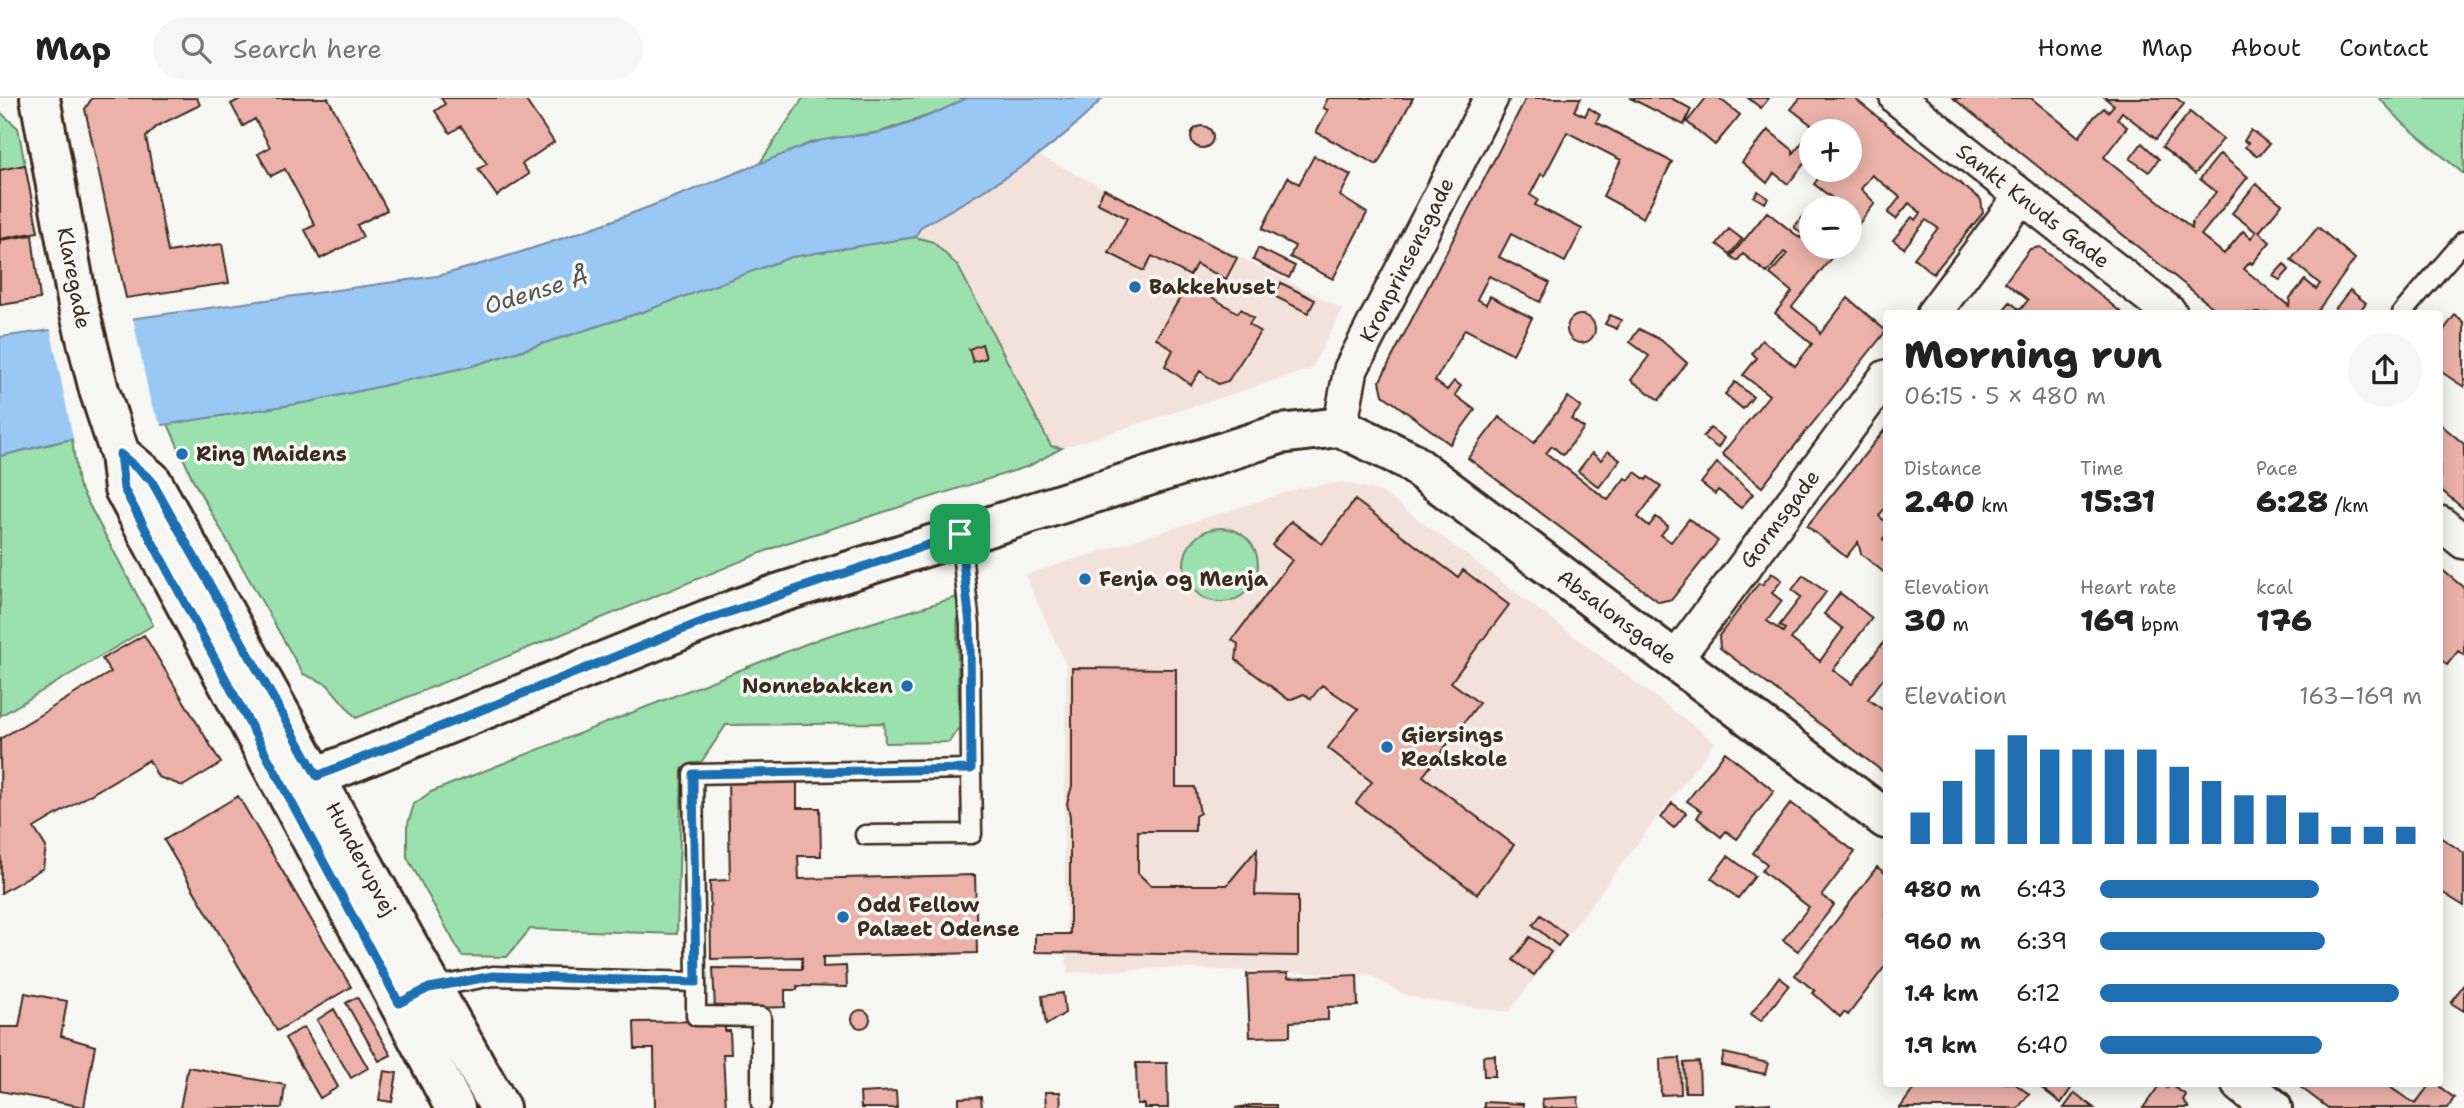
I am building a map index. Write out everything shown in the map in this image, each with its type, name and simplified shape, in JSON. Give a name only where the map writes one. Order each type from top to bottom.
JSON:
[{"type":"main road","name":"Klaregade","points":[[40,98],[78,305],[99,390],[120,454]]},
{"type":"main road","points":[[301,783],[709,619],[960,534],[1280,434],[1340,427]]},
{"type":"main road","name":"Absalonsgade","points":[[1340,427],[1408,460],[1883,817]]},
{"type":"main road","name":"Hunderupvej","points":[[120,454],[151,480],[301,783],[414,996],[490,1105]]},
{"type":"main road","name":"Hunderupvej","points":[[414,996],[455,1108]]},
{"type":"main road","points":[[2246,1087],[2272,1108]]},
{"type":"street","name":"Kronprinsensgade","points":[[1340,427],[1351,369],[1491,98]]},
{"type":"street","name":"Sankt Knuds Gade","points":[[1897,98],[2020,198],[2166,310]]},
{"type":"street","points":[[1936,310],[2020,198]]},
{"type":"street","name":"Gormsgade","points":[[1674,661],[1883,381]]},
{"type":"street","points":[[2443,525],[2464,542]]},
{"type":"lane","points":[[2405,310],[2464,241]]},
{"type":"lane","points":[[865,835],[972,834],[970,625],[960,534]]},
{"type":"lane","points":[[761,1104],[761,1017],[696,1016],[693,774],[971,769]]},
{"type":"lane","points":[[414,996],[493,976],[696,982]]},
{"type":"shaded area","name":"Bakkehuset","points":[[1040,156],[1343,309],[1311,369],[1062,448],[1051,446],[1009,370],[915,237],[921,227]]},
{"type":"shaded area","name":"Giersings Realskole","points":[[1342,482],[1382,492],[1715,742],[1509,1012],[1424,1000],[1401,993],[1370,975],[1164,968],[1067,973],[1064,834],[1066,665],[1025,575],[1300,488]]},
{"type":"green space","points":[[803,98],[967,98],[944,110],[880,132],[812,142],[758,166]]},
{"type":"green space","points":[[2379,98],[2464,98],[2464,174],[2404,124]]},
{"type":"green space","points":[[0,112],[18,128],[25,165],[0,170]]},
{"type":"green space","points":[[915,237],[933,242],[958,266],[1051,446],[1062,448],[1029,466],[783,544],[356,718],[327,684],[303,674],[194,482],[168,424],[309,402],[472,366],[645,311],[791,257]]},
{"type":"green space","points":[[72,439],[78,484],[153,625],[0,716],[0,456]]},
{"type":"green space","points":[[1221,528],[1235,531],[1247,539],[1255,551],[1258,565],[1255,579],[1247,591],[1235,599],[1221,602],[1207,599],[1195,591],[1187,579],[1184,565],[1187,551],[1195,539],[1207,531]]},
{"type":"green space","points":[[957,597],[959,727],[949,742],[885,743],[884,723],[726,725],[702,761],[682,769],[677,934],[530,929],[507,957],[462,956],[407,857],[407,827],[414,804],[431,792],[821,638]]},
{"type":"water","name":"Odense Å","points":[[967,98],[1103,98],[1039,154],[921,227],[915,237],[791,257],[645,311],[472,366],[309,402],[62,441],[0,456],[0,337],[437,276],[578,233],[809,144],[825,139],[889,130]]},
{"type":"pier","points":[[132,314],[151,404],[163,428],[74,443],[50,327]]},
{"type":"building","points":[[92,98],[197,98],[200,105],[157,126],[146,137],[168,252],[222,244],[229,283],[126,298],[85,109]]},
{"type":"building","points":[[242,98],[328,98],[387,210],[357,225],[363,237],[320,259],[305,230],[315,225],[285,169],[271,176],[258,154],[270,147],[255,119],[243,126],[231,104]]},
{"type":"building","points":[[441,98],[524,98],[554,142],[522,164],[529,174],[497,196],[478,169],[487,164],[461,126],[450,133],[435,111],[445,104]]},
{"type":"building","points":[[1328,98],[1413,98],[1377,165],[1316,132],[1328,110],[1323,108]]},
{"type":"building","points":[[1526,98],[1581,98],[1574,111],[1585,116],[1589,108],[1600,115],[1596,122],[1672,162],[1643,218],[1603,196],[1621,160],[1567,132],[1544,176],[1541,174],[1530,195],[1538,200],[1535,205],[1582,229],[1565,262],[1511,234],[1499,257],[1550,283],[1540,302],[1489,276],[1477,299],[1486,304],[1490,296],[1532,318],[1513,354],[1465,329],[1435,381],[1447,390],[1454,381],[1461,386],[1455,395],[1475,410],[1450,444],[1383,395],[1380,381]]},
{"type":"building","points":[[1630,98],[1671,98],[1691,109],[1684,125]]},
{"type":"building","points":[[1706,98],[1719,98],[1740,115],[1715,145],[1687,122]]},
{"type":"building","points":[[1748,98],[1769,98],[1761,108]]},
{"type":"building","points":[[1800,98],[1854,98],[1981,200],[1983,213],[1933,274],[1914,258],[1938,228],[1926,220],[1904,248],[1893,240],[1912,217],[1916,220],[1921,213],[1909,203],[1896,219],[1888,213],[1900,197],[1872,175],[1861,189],[1875,203],[1862,220],[1862,196],[1829,196],[1814,184],[1862,182],[1862,119],[1804,119],[1791,109]]},
{"type":"building","points":[[1953,98],[2031,98],[2079,137],[2095,116],[2104,108],[2108,112],[2114,105],[2105,98],[2176,98],[2184,104],[2156,139],[2122,112],[2117,119],[2127,127],[2104,157],[2192,228],[2192,222],[2216,192],[2200,179],[2220,154],[2248,177],[2201,235],[2224,254],[2243,231],[2251,238],[2256,232],[2232,213],[2256,184],[2282,204],[2259,232],[2270,242],[2252,264],[2250,262],[2244,269],[2289,306],[2290,298],[2305,280],[2316,289],[2320,284],[2291,260],[2318,227],[2355,259],[2318,310],[2216,310]]},
{"type":"building","points":[[2190,112],[2223,139],[2195,174],[2162,147]]},
{"type":"building","points":[[1198,126],[1206,126],[1213,133],[1213,141],[1206,148],[1198,148],[1191,141],[1191,133]]},
{"type":"building","points":[[1768,130],[1793,150],[1793,154],[1799,146],[1799,170],[1788,184],[1774,173],[1767,183],[1742,162]]},
{"type":"building","points":[[2251,130],[2269,144],[2260,155],[2245,147],[2248,143],[2244,141]]},
{"type":"building","points":[[2142,143],[2159,159],[2149,172],[2130,159]]},
{"type":"building","points":[[1314,156],[1351,175],[1340,196],[1367,213],[1333,279],[1290,257],[1295,246],[1262,229],[1288,177],[1299,184]]},
{"type":"building","points":[[25,165],[38,232],[0,239],[0,170]]},
{"type":"building","points":[[1104,189],[1237,258],[1226,279],[1196,264],[1190,276],[1152,256],[1144,271],[1109,253],[1127,218],[1097,203]]},
{"type":"building","points":[[1758,191],[1768,198],[1765,203],[1754,197]]},
{"type":"building","points":[[1767,212],[1799,237],[1799,259],[1830,259],[1792,307],[1817,327],[1820,334],[1848,298],[1883,328],[1883,335],[1762,487],[1722,454],[1769,395],[1743,375],[1757,358],[1752,353],[1762,340],[1795,366],[1812,344],[1775,313],[1792,292],[1770,274],[1787,254],[1784,252],[1767,273],[1743,254],[1737,261],[1731,256]]},
{"type":"building","points":[[1729,229],[1742,239],[1730,254],[1717,244]]},
{"type":"building","points":[[32,235],[40,299],[0,305],[0,240]]},
{"type":"building","points":[[2040,247],[2118,310],[2020,310],[2028,300],[2005,282],[2030,249]]},
{"type":"building","points":[[1258,248],[1295,266],[1289,278],[1253,260]]},
{"type":"building","points":[[2284,264],[2289,270],[2280,280],[2273,276]]},
{"type":"building","points":[[1189,283],[1238,313],[1241,309],[1253,318],[1249,324],[1260,332],[1228,381],[1218,384],[1200,371],[1191,385],[1165,366],[1173,350],[1156,338]]},
{"type":"building","points":[[1281,283],[1315,300],[1308,313],[1274,296]]},
{"type":"building","points":[[2350,290],[2366,303],[2360,310],[2334,310]]},
{"type":"building","points":[[2010,302],[2020,310],[2003,310]]},
{"type":"building","points":[[1581,315],[1591,319],[1595,329],[1591,339],[1581,343],[1571,339],[1567,329],[1571,319]]},
{"type":"building","points":[[1610,315],[1621,320],[1617,329],[1605,324]]},
{"type":"building","points":[[2455,315],[2464,323],[2464,387],[2443,373],[2443,331]]},
{"type":"building","points":[[1639,329],[1661,340],[1687,363],[1659,400],[1631,380],[1649,356],[1630,342]]},
{"type":"building","points":[[982,344],[986,358],[973,362],[969,349]]},
{"type":"building","points":[[1735,382],[1753,397],[1743,409],[1725,394]]},
{"type":"building","points":[[1568,397],[1581,407],[1571,419],[1584,428],[1563,455],[1552,446],[1546,453],[1608,500],[1625,478],[1629,480],[1635,472],[1646,480],[1648,477],[1661,486],[1638,517],[1649,526],[1656,517],[1668,526],[1661,535],[1671,542],[1689,519],[1718,541],[1672,599],[1659,602],[1468,458],[1499,417],[1534,443]]},
{"type":"building","points":[[2443,426],[2464,444],[2464,509],[2443,492]]},
{"type":"building","points":[[1710,428],[1724,438],[1718,448],[1703,437]]},
{"type":"building","points":[[1883,432],[1883,510],[1879,516],[1883,519],[1883,572],[1861,554],[1858,542],[1846,557],[1807,526]]},
{"type":"building","points":[[1608,451],[1620,460],[1599,487],[1578,471],[1592,453],[1601,460]]},
{"type":"building","points":[[1717,463],[1753,494],[1741,508],[1718,490],[1715,494],[1701,483]]},
{"type":"building","points":[[1355,500],[1458,577],[1463,570],[1509,605],[1451,682],[1479,703],[1423,776],[1514,845],[1477,894],[1356,803],[1372,782],[1328,748],[1358,709],[1322,685],[1311,699],[1304,694],[1289,700],[1236,660],[1238,644],[1232,640],[1292,560],[1272,545],[1291,521],[1322,544]]},
{"type":"building","points":[[2443,570],[2464,588],[2464,655],[2458,651],[2447,665],[2443,662]]},
{"type":"building","points":[[1772,573],[1782,580],[1772,593],[1782,601],[1767,621],[1783,632],[1785,629],[1779,626],[1801,597],[1792,590],[1803,575],[1826,592],[1791,639],[1820,661],[1843,629],[1824,614],[1840,593],[1872,618],[1833,670],[1852,684],[1883,643],[1883,679],[1868,699],[1883,710],[1883,772],[1720,648],[1719,636],[1759,583],[1762,585]]},
{"type":"building","points":[[144,635],[221,763],[183,786],[158,777],[149,760],[34,828],[46,847],[43,868],[1,893],[0,739],[111,672],[102,659]]},
{"type":"building","points":[[1072,668],[1176,669],[1176,787],[1195,787],[1200,813],[1195,816],[1195,831],[1138,831],[1138,873],[1150,885],[1227,885],[1257,849],[1255,895],[1298,896],[1298,956],[1035,952],[1035,934],[1070,934],[1070,816],[1067,803],[1072,786]]},
{"type":"building","points":[[1725,752],[1774,791],[1737,839],[1726,831],[1721,837],[1697,818],[1701,811],[1687,801]]},
{"type":"building","name":"Odd Fellow Palæet Odense","points":[[797,776],[797,808],[820,808],[821,856],[798,856],[799,879],[975,875],[977,953],[823,957],[823,967],[846,966],[847,987],[797,986],[797,990],[785,990],[785,1007],[715,1009],[713,968],[802,969],[802,957],[711,959],[710,881],[730,880],[728,777]]},
{"type":"building","points":[[238,796],[351,987],[277,1031],[164,840]]},
{"type":"building","points":[[1672,803],[1686,813],[1674,828],[1661,818]]},
{"type":"building","points":[[1791,803],[1855,852],[1822,895],[1834,905],[1798,951],[1783,940],[1809,907],[1762,871],[1767,864],[1753,853]]},
{"type":"building","points":[[2443,839],[2464,853],[2464,906],[2443,893]]},
{"type":"building","points":[[1728,856],[1755,876],[1738,898],[1711,878]]},
{"type":"building","points":[[1877,867],[1883,872],[1883,969],[1848,1015],[1844,1012],[1840,1017],[1795,975]]},
{"type":"building","points":[[1541,915],[1566,935],[1558,946],[1533,925]]},
{"type":"building","points":[[1530,937],[1551,952],[1534,975],[1513,960]]},
{"type":"building","points":[[1288,973],[1288,978],[1357,975],[1358,1006],[1328,1007],[1328,1020],[1290,1022],[1290,1036],[1250,1037],[1247,974]]},
{"type":"building","points":[[1779,977],[1789,985],[1761,1021],[1751,1014]]},
{"type":"building","points":[[2464,984],[2464,1011],[2451,1003]]},
{"type":"building","points":[[25,993],[67,1001],[61,1036],[95,1046],[84,1107],[0,1091],[0,1027],[19,1027]]},
{"type":"building","points":[[1063,993],[1065,1013],[1046,1025],[1042,996]]},
{"type":"building","points":[[357,997],[391,1055],[379,1061],[346,1003]]},
{"type":"building","points":[[334,1009],[368,1068],[351,1078],[317,1020]]},
{"type":"building","points":[[861,1010],[867,1013],[870,1019],[867,1025],[861,1028],[855,1025],[852,1019],[855,1013]]},
{"type":"building","points":[[725,1021],[725,1031],[730,1031],[731,1054],[723,1054],[726,1108],[655,1108],[654,1049],[635,1049],[634,1022]]},
{"type":"building","points":[[304,1027],[338,1087],[320,1098],[285,1038]]},
{"type":"building","points":[[1724,1053],[1768,1063],[1765,1074],[1721,1065]]},
{"type":"building","points":[[1495,1055],[1495,1076],[1484,1076],[1483,1056]]},
{"type":"building","points":[[1680,1058],[1681,1094],[1661,1095],[1660,1059]]},
{"type":"building","points":[[1699,1062],[1700,1092],[1685,1092],[1684,1063]]},
{"type":"building","points":[[1136,1063],[1167,1063],[1168,1108],[1144,1108],[1144,1104],[1137,1104]]},
{"type":"building","points":[[188,1067],[285,1085],[282,1108],[180,1108]]},
{"type":"building","points":[[384,1071],[397,1073],[392,1102],[379,1100]]},
{"type":"building","points":[[1915,1087],[2019,1087],[2029,1094],[2018,1108],[1900,1108]]},
{"type":"building","points":[[2040,1087],[2072,1087],[2061,1103]]},
{"type":"building","points":[[2158,1087],[2174,1087],[2186,1095],[2183,1100],[2189,1108],[2143,1108]]},
{"type":"building","points":[[2300,1087],[2390,1087],[2415,1104],[2428,1087],[2440,1087],[2454,1098],[2448,1108],[2328,1108]]},
{"type":"building","points":[[896,1091],[897,1108],[861,1108],[860,1093]]},
{"type":"building","points":[[1045,1092],[1060,1092],[1061,1108],[1046,1108]]},
{"type":"building","points":[[2075,1093],[2094,1108],[2064,1108]]},
{"type":"building","points":[[981,1097],[982,1108],[959,1108],[959,1098]]},
{"type":"building","points":[[1578,1097],[1579,1108],[1543,1108],[1542,1099]]},
{"type":"building","points":[[1484,1102],[1523,1104],[1523,1108],[1484,1108]]},
{"type":"building","points":[[1770,1103],[1770,1108],[1738,1108],[1738,1105]]},
{"type":"building","points":[[1276,1105],[1276,1108],[1235,1108]]},
{"type":"place","name":"Bakkehuset","points":[[1135,287]]},
{"type":"place","name":"Ring Maidens","points":[[182,454]]},
{"type":"place","name":"Fenja og Menja","points":[[1085,579]]},
{"type":"place","name":"Nonnebakken","points":[[907,686]]},
{"type":"place","name":"Giersings Realskole","points":[[1387,747]]},
{"type":"place","name":"Odd Fellow Palæet Odense","points":[[843,917]]},
{"type":"route","points":[[120,454],[151,480],[317,776],[709,619],[960,534],[970,625],[971,769],[693,774],[696,982],[493,976],[429,988],[399,1003],[124,489],[120,454]]}]
